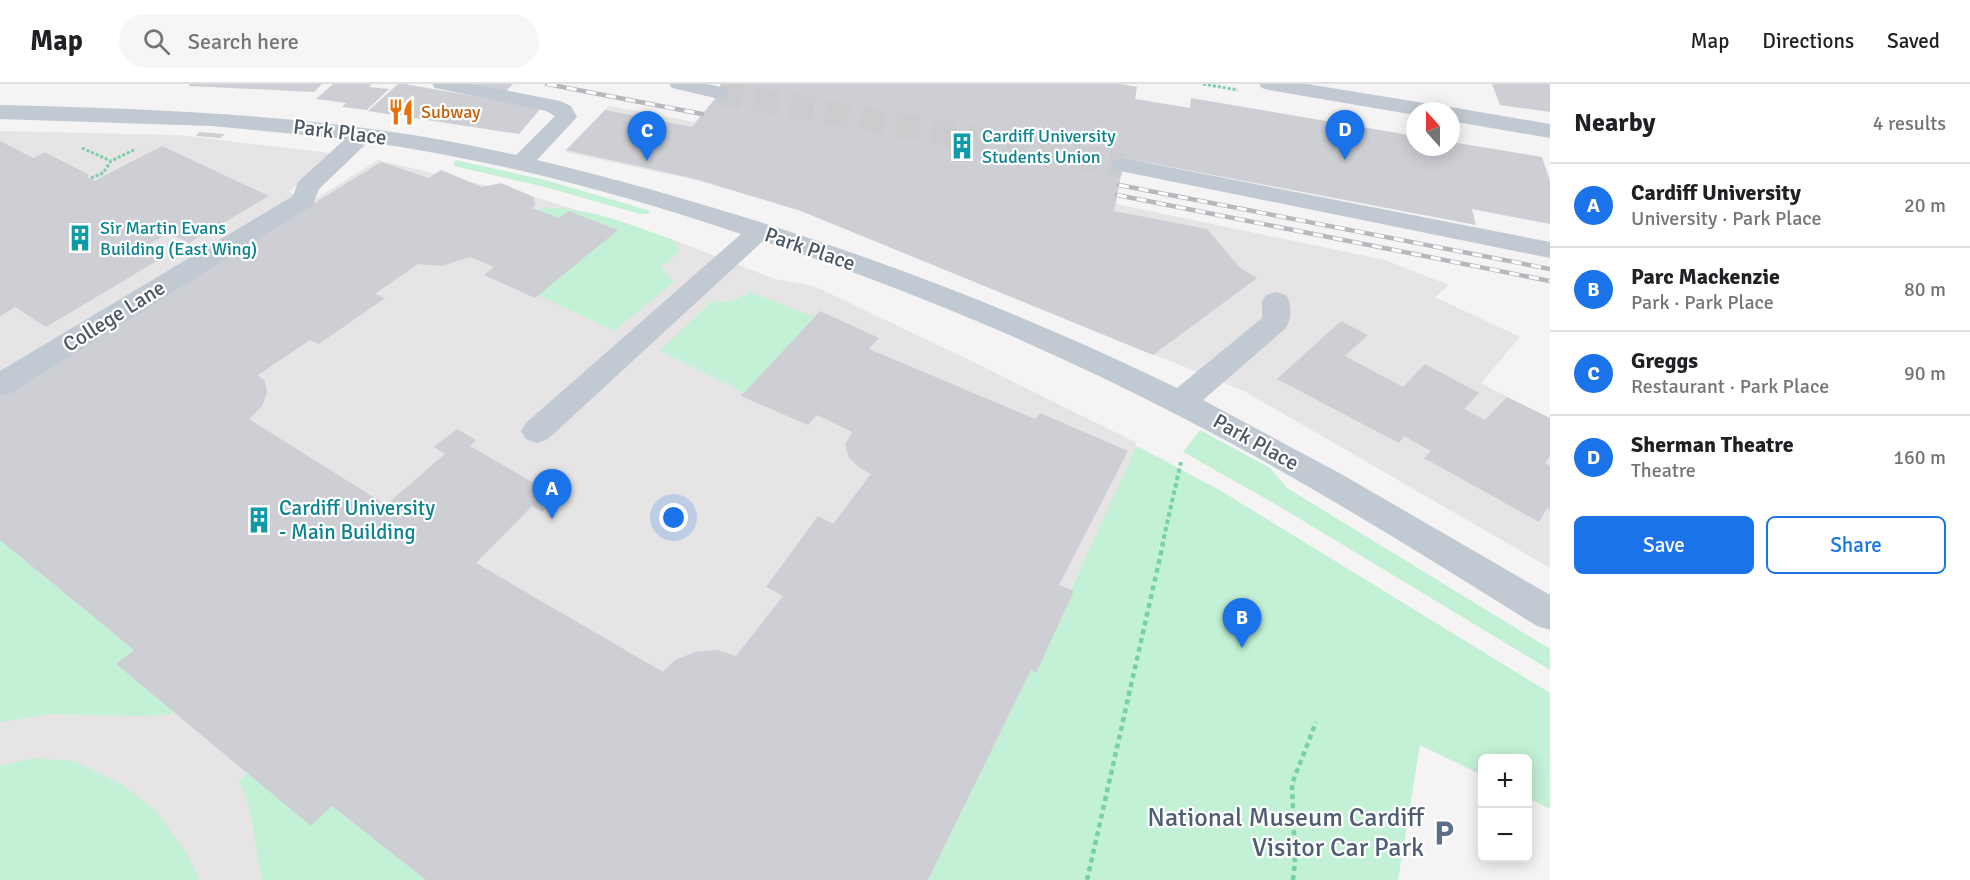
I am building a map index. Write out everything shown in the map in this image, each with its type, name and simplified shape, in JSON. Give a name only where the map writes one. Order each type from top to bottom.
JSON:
[{"type":"street","points":[[442,84],[563,111],[566,117],[562,122],[521,163]]},
{"type":"street","points":[[679,84],[719,93]]},
{"type":"street","points":[[1269,84],[1406,103]]},
{"type":"street","name":"Park Place","points":[[0,112],[193,117],[363,134],[425,143],[521,163],[651,197],[759,231],[855,264],[972,310],[1076,353],[1181,402],[1320,478],[1550,614]]},
{"type":"street","points":[[1460,116],[1550,131]]},
{"type":"street","name":"College Lane","points":[[0,386],[304,200],[307,187],[363,134]]},
{"type":"street","points":[[1123,165],[1550,250]]},
{"type":"street","points":[[537,431],[759,231]]},
{"type":"street","points":[[1181,402],[1276,321],[1276,301]]},
{"type":"path","points":[[91,178],[103,173],[111,161],[139,148]]},
{"type":"path","points":[[1086,880],[1181,462]]},
{"type":"path","points":[[1293,880],[1295,862],[1292,784],[1316,722]]},
{"type":"shaded area","points":[[719,84],[1119,84],[1137,87],[1126,143],[1147,162],[1124,159],[1116,204],[1385,260],[1449,285],[1435,297],[1520,337],[1481,383],[1550,419],[1550,568],[1244,391],[801,211],[696,180],[565,152],[609,106],[695,122],[726,86]]},
{"type":"shaded area","name":"Sir Martin Evans Building (East Wing)","points":[[0,131],[178,135],[330,153],[289,192],[300,197],[0,376]]},
{"type":"shaded area","name":"Cardiff University - Main Building","points":[[378,160],[538,198],[671,239],[775,279],[814,286],[1135,442],[1137,450],[1071,588],[1074,591],[1036,673],[1031,670],[928,880],[0,880],[0,393]]},
{"type":"green space","points":[[455,160],[545,180],[651,211],[647,214],[640,214],[545,187],[454,166]]},
{"type":"green space","points":[[548,208],[595,214],[671,239],[677,244],[679,251],[669,262],[661,265],[666,274],[671,277],[669,279],[674,282],[614,331],[538,295],[618,230],[569,211],[559,218],[536,210]]},
{"type":"green space","points":[[748,291],[814,317],[745,393],[660,351],[713,300],[732,301],[745,296],[749,293]]},
{"type":"green space","points":[[1200,430],[1270,468],[1287,488],[1550,649],[1550,670],[1277,505],[1183,452]]},
{"type":"green space","points":[[1137,446],[1221,491],[1550,693],[1550,809],[1532,800],[1532,754],[1478,754],[1478,773],[1420,745],[1398,880],[928,880],[1031,670],[1036,672],[1074,591],[1071,589]]},
{"type":"green space","points":[[0,540],[134,650],[116,664],[173,711],[169,715],[51,714],[0,722]]},
{"type":"green space","points":[[33,758],[74,761],[123,785],[157,812],[187,854],[199,880],[0,880],[0,766]]},
{"type":"green space","points":[[248,773],[332,806],[426,880],[262,880],[249,806],[239,781]]},
{"type":"building","points":[[189,84],[322,84],[314,92],[189,86]]},
{"type":"building","points":[[333,84],[372,84],[369,87],[389,89],[367,110],[342,107],[346,103],[316,99]]},
{"type":"building","points":[[398,84],[541,108],[519,134],[368,111]]},
{"type":"building","points":[[478,84],[513,84],[505,92],[475,86]]},
{"type":"building","points":[[727,84],[1119,84],[1137,87],[1135,99],[1190,108],[1191,98],[1406,134],[1406,156],[1460,156],[1460,143],[1542,157],[1550,181],[1550,224],[1472,209],[1476,225],[1124,158],[1114,211],[1207,229],[1240,268],[1257,278],[1153,355],[801,211],[696,179],[566,150],[605,110],[692,127]]},
{"type":"building","points":[[1492,84],[1550,84],[1550,112],[1500,105]]},
{"type":"building","points":[[199,132],[225,134],[220,138],[196,136]]},
{"type":"building","name":"Sir Martin Evans Building (East Wing)","points":[[0,141],[33,158],[45,152],[89,175],[87,177],[94,181],[162,146],[269,196],[189,243],[169,233],[146,246],[165,256],[46,327],[15,307],[0,316]]},
{"type":"building","name":"Cardiff University - Main Building","points":[[381,162],[429,178],[441,170],[482,187],[501,183],[534,197],[535,206],[532,208],[559,218],[569,211],[618,230],[535,298],[484,275],[494,267],[470,257],[442,266],[418,264],[375,294],[385,298],[319,344],[310,340],[258,375],[265,381],[267,392],[262,406],[249,419],[386,505],[445,454],[434,447],[457,429],[476,440],[470,446],[532,482],[542,473],[567,488],[542,512],[532,506],[476,563],[663,672],[675,660],[695,652],[717,650],[736,656],[783,596],[766,587],[818,516],[833,524],[871,474],[849,458],[845,445],[852,432],[817,415],[808,425],[741,396],[820,311],[879,338],[869,349],[1035,419],[1040,413],[1128,451],[1059,585],[1074,591],[1036,673],[1031,670],[928,880],[426,880],[332,806],[311,826],[116,664],[134,650],[0,540],[0,397]]},
{"type":"building","points":[[1341,321],[1368,335],[1345,356],[1403,387],[1425,364],[1479,393],[1464,409],[1485,420],[1507,397],[1550,418],[1550,456],[1545,463],[1550,466],[1550,510],[1547,508],[1539,522],[1424,458],[1431,451],[1404,436],[1399,443],[1277,379]]},
{"type":"tunnel","points":[[719,93],[1123,165]]},
{"type":"railway","points":[[547,84],[702,114]]},
{"type":"railway","points":[[1119,185],[1550,269]]},
{"type":"railway","points":[[1117,195],[1550,281]]},
{"type":"place","name":"Subway","points":[[401,112]]},
{"type":"place","name":"Cardiff University Students Union","points":[[962,146]]},
{"type":"place","name":"Sherman Theatre","points":[[1345,160]]},
{"type":"place","name":"Greggs","points":[[647,161]]},
{"type":"place","name":"Sir Martin Evans Building (East Wing)","points":[[80,238]]},
{"type":"place","name":"Cardiff University","points":[[552,519]]},
{"type":"place","name":"Cardiff University - Main Building","points":[[259,520]]},
{"type":"place","name":"Parc Mackenzie","points":[[1242,648]]},
{"type":"place","name":"National Museum Cardiff Visitor Car Park","points":[[1444,833]]}]
